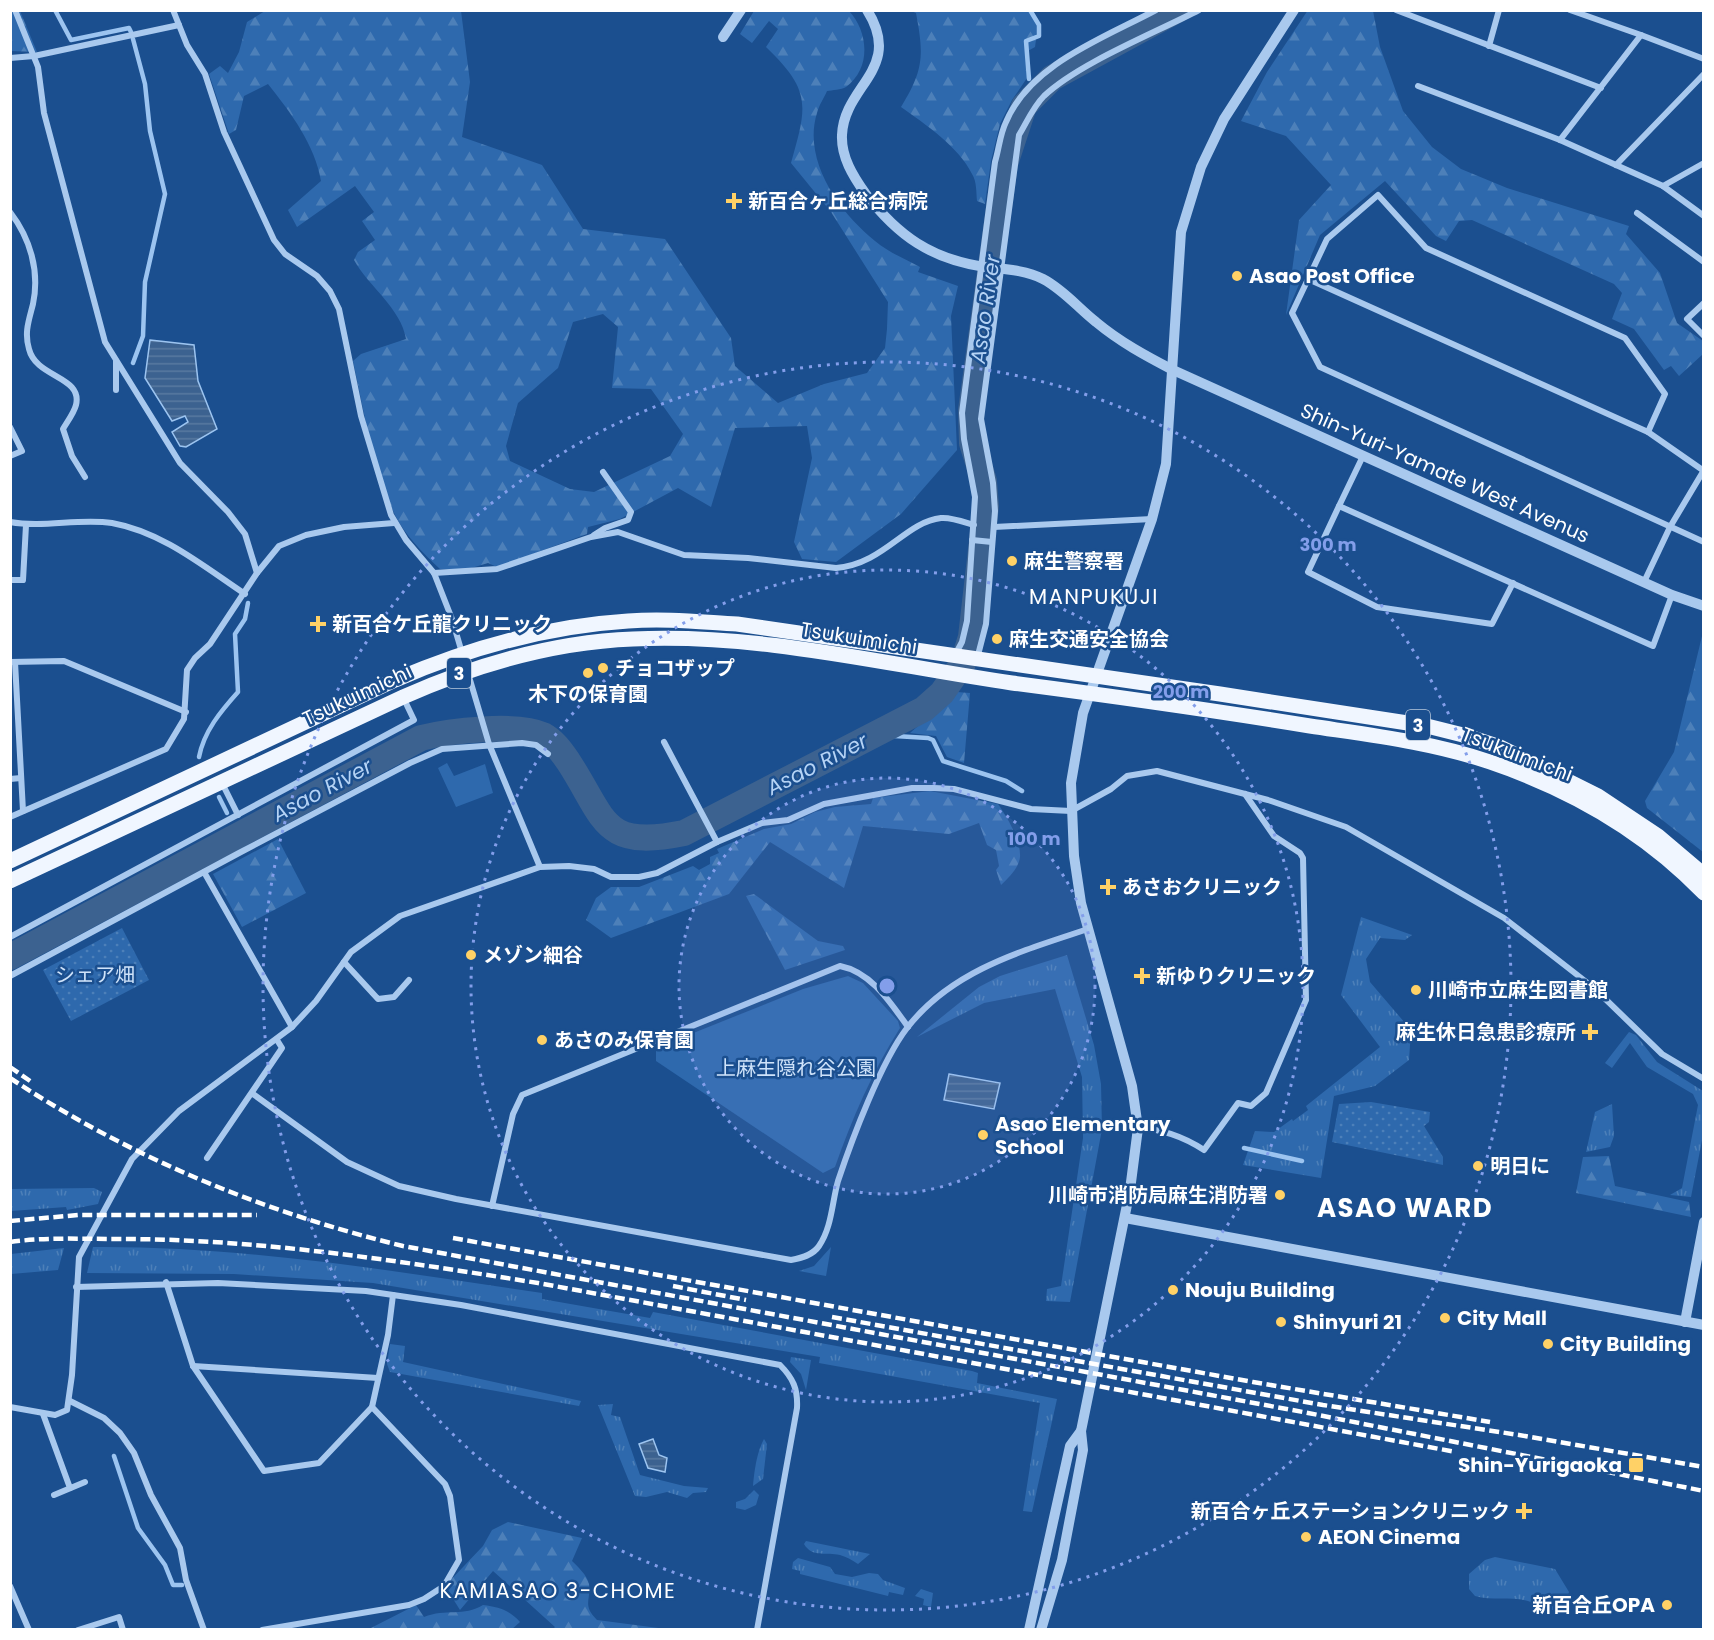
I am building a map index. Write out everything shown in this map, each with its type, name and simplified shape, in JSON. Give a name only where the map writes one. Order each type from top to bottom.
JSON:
[{"type":"main road","name":"Tsukuimichi","points":[[10,861],[395,680],[462,654],[584,625],[672,620],[737,624],[1415,724],[1500,747],[1598,796],[1658,836],[1704,875]]},
{"type":"main road","name":"Tsukuimichi","points":[[10,881],[403,697],[467,671],[577,644],[674,638],[735,641],[865,659],[948,674],[1089,693],[1421,744],[1493,763],[1570,795],[1649,844],[1704,893]]},
{"type":"street","points":[[15,10],[38,67],[44,113],[105,342],[180,463],[228,512],[245,534],[257,573]]},
{"type":"street","points":[[173,10],[187,45],[205,74],[224,132],[274,240],[285,254],[317,276],[330,291],[339,309],[361,416],[376,472],[394,523],[434,573],[462,654],[488,741],[540,867]]},
{"type":"street","points":[[723,37],[741,10]]},
{"type":"street","name":"Shin-Yuri-Yamate West Avenus","points":[[867,10],[874,21],[879,50],[871,77],[851,102],[845,116],[842,136],[846,163],[879,210],[902,234],[928,251],[983,266],[1041,278],[1130,347],[1173,370],[1672,595],[1704,606]]},
{"type":"street","points":[[1138,10],[1142,18]]},
{"type":"street","points":[[965,658],[962,642],[967,621],[974,540],[974,481],[964,439],[962,413],[995,162],[1005,122],[1017,103],[1047,70],[1156,10]]},
{"type":"street","points":[[965,658],[986,624],[990,542],[994,527],[993,483],[981,418],[1019,135],[1044,97],[1079,72],[1199,10]]},
{"type":"street","points":[[1041,1629],[1062,1560],[1083,1450],[1081,1431],[1125,1218],[1138,1128],[1132,1086],[1088,929],[1074,856],[1071,783],[1083,713],[1152,519],[1166,464],[1173,370],[1173,323],[1181,232],[1201,167],[1224,118],[1294,10]]},
{"type":"street","points":[[1396,10],[1600,88]]},
{"type":"street","points":[[1489,46],[1499,10]]},
{"type":"street","points":[[1570,10],[1704,59]]},
{"type":"street","points":[[10,58],[34,56],[179,26]]},
{"type":"street","points":[[1560,140],[1641,35]]},
{"type":"street","points":[[1616,165],[1704,74]]},
{"type":"street","points":[[1418,86],[1560,140],[1663,186],[1704,216]]},
{"type":"street","points":[[1663,186],[1704,163]]},
{"type":"street","points":[[1648,432],[1665,394],[1625,338],[1426,248],[1378,195],[1327,239],[1292,313],[1320,367],[1704,542]]},
{"type":"street","points":[[10,212],[29,247],[35,267],[36,283],[26,336],[29,352],[40,368],[69,384],[75,393],[76,404],[63,429],[72,456],[85,477]]},
{"type":"street","points":[[1637,213],[1704,262]]},
{"type":"street","points":[[1308,279],[1648,432],[1703,471],[1670,527],[1644,582]]},
{"type":"street","points":[[1704,303],[1687,319],[1704,336]]},
{"type":"street","points":[[116,360],[116,390]]},
{"type":"street","points":[[10,427],[22,451],[10,456]]},
{"type":"street","points":[[1363,456],[1308,572],[1377,607],[1492,624],[1512,584]]},
{"type":"street","points":[[591,537],[605,528],[628,520],[632,512],[603,472]]},
{"type":"street","points":[[1340,506],[1653,646],[1672,595]]},
{"type":"street","points":[[434,573],[496,569],[591,537],[618,532],[684,555],[748,558],[836,568],[850,567],[876,557],[926,521],[944,518],[974,525]]},
{"type":"street","points":[[994,527],[1152,519]]},
{"type":"street","points":[[10,522],[26,525],[111,523],[162,538],[244,594]]},
{"type":"street","points":[[10,817],[165,749],[186,712],[187,670],[195,658],[210,644],[257,573],[279,546],[306,535],[362,523],[394,523]]},
{"type":"street","points":[[10,579],[23,580],[26,525]]},
{"type":"street","points":[[974,540],[990,542]]},
{"type":"street","points":[[23,811],[14,706],[13,662],[64,661],[186,712]]},
{"type":"street","points":[[10,937],[414,720],[403,697]]},
{"type":"street","points":[[10,976],[410,763],[442,749],[488,741],[536,745],[548,754]]},
{"type":"street","points":[[664,742],[717,842]]},
{"type":"street","points":[[10,1407],[55,1415],[67,1410],[70,1401],[76,1287],[80,1257],[115,1187],[140,1149],[179,1111],[292,1027],[316,1001],[351,952],[400,916],[540,867],[569,866],[594,869],[611,878],[639,877],[677,864],[717,842],[762,823],[788,820],[824,804],[912,788],[954,789],[1031,809],[1071,811],[1111,789],[1127,776],[1157,771],[1181,775],[1245,793],[1346,827],[1504,918],[1594,988],[1662,1053],[1704,1079]]},
{"type":"street","points":[[10,779],[21,778]]},
{"type":"street","points":[[222,782],[238,815]]},
{"type":"street","points":[[1138,1128],[1155,1128],[1188,1139],[1204,1150],[1238,1103],[1251,1106],[1266,1093],[1305,1002],[1303,858],[1300,853],[1274,836],[1245,793]]},
{"type":"street","points":[[204,872],[292,1027]]},
{"type":"street","points":[[253,1094],[319,1144],[347,1162],[376,1176],[426,1193],[792,1260],[804,1258],[818,1248],[826,1234],[838,1182],[854,1137],[886,1066],[908,1027],[933,1001],[987,964],[1088,929]]},
{"type":"street","points":[[344,962],[378,999],[394,997],[410,980]]},
{"type":"street","points":[[492,1206],[513,1114],[522,1095],[538,1086],[594,1067],[631,1049],[840,966],[856,969],[868,978],[908,1027]]},
{"type":"street","points":[[207,1158],[253,1094],[282,1048],[277,1040]]},
{"type":"street","points":[[1125,1218],[1704,1325]]},
{"type":"street","points":[[1685,1322],[1704,1222]]},
{"type":"street","points":[[76,1287],[166,1282],[308,1286],[393,1295],[780,1365],[794,1383],[798,1394],[797,1408],[757,1629]]},
{"type":"street","points":[[166,1282],[193,1366],[264,1471],[319,1463],[372,1407],[388,1335],[393,1295]]},
{"type":"street","points":[[193,1366],[378,1378]]},
{"type":"street","points":[[70,1401],[104,1418],[120,1433],[134,1453],[151,1495],[180,1548],[186,1580],[204,1629]]},
{"type":"street","points":[[262,1629],[409,1605],[424,1599],[444,1586],[459,1560],[450,1497],[445,1484],[372,1407]]},
{"type":"street","points":[[44,1414],[70,1488]]},
{"type":"street","points":[[1029,1629],[1047,1560],[1070,1446],[1081,1431]]},
{"type":"street","points":[[54,1495],[85,1482]]},
{"type":"street","points":[[10,1586],[29,1629]]},
{"type":"street","points":[[78,1629],[120,1617],[123,1629]]},
{"type":"green space","points":[[1308,10],[1373,11],[1380,47],[1403,111],[1432,147],[1461,169],[1507,188],[1629,226],[1626,234],[1660,273],[1677,323],[1703,341],[1703,354],[1679,376],[1671,366],[1664,370],[1634,329],[1612,319],[1622,293],[1614,284],[1472,220],[1459,221],[1446,241],[1436,236],[1385,181],[1320,235],[1286,315],[1299,220],[1331,185],[1286,136],[1241,121],[1267,72]]},
{"type":"green space","points":[[10,11],[20,11],[37,52],[11,51]]},
{"type":"green space","points":[[265,11],[461,11],[470,82],[462,137],[542,165],[583,229],[665,239],[731,338],[735,366],[778,403],[824,384],[867,373],[885,348],[888,302],[831,212],[791,163],[800,127],[802,100],[792,76],[766,47],[778,29],[769,21],[752,43],[740,34],[754,11],[849,11],[863,39],[863,60],[860,70],[846,87],[827,91],[817,113],[814,131],[815,149],[827,184],[837,201],[862,229],[885,249],[920,267],[918,272],[958,286],[951,316],[957,450],[901,514],[836,562],[802,559],[794,542],[812,458],[807,426],[735,428],[711,507],[678,488],[620,519],[588,527],[587,534],[497,567],[488,563],[468,569],[440,569],[404,530],[387,497],[370,439],[353,361],[361,354],[406,339],[398,317],[354,260],[358,252],[375,240],[362,221],[374,212],[355,186],[297,227],[288,210],[321,181],[308,142],[268,84],[244,96],[236,130],[229,134],[209,74],[220,66],[228,73],[239,52],[247,22]],"holes":[[[603,314],[618,327],[612,388],[651,389],[683,434],[670,456],[594,492],[570,489],[510,461],[506,446],[518,403],[558,368],[573,322]]]},
{"type":"green space","points":[[911,11],[1029,11],[1038,25],[1035,47],[1026,52],[1027,78],[1000,124],[991,161],[985,204],[977,201],[974,177],[959,155],[941,137],[901,107],[914,83],[920,62],[921,51],[916,13]]},
{"type":"green space","points":[[1703,632],[1703,852],[1647,808],[1645,801],[1674,752]]},
{"type":"green space","points":[[957,692],[970,693],[964,763],[947,757],[936,736],[910,733]]},
{"type":"green space","points":[[447,763],[454,776],[485,764],[493,793],[456,807],[438,768]]},
{"type":"green space","points":[[930,791],[998,804],[1016,836],[1020,850],[1019,861],[1015,869],[1001,885],[996,870],[999,866],[996,850],[987,845],[979,823],[949,834],[863,826],[844,888],[770,842],[729,894],[611,938],[586,920],[596,898],[611,887],[639,887],[693,866],[699,870],[710,864],[710,857],[719,853],[717,849],[764,829],[791,824],[815,812],[835,807],[871,804],[873,798]]},
{"type":"green space","points":[[278,839],[306,893],[242,927],[213,874]]},
{"type":"green space","points":[[754,894],[818,941],[843,946],[845,950],[785,970],[746,896]]},
{"type":"green space","points":[[1361,917],[1412,935],[1405,940],[1380,938],[1366,959],[1370,982],[1411,1030],[1409,1060],[1375,1086],[1334,1096],[1321,1178],[1243,1165],[1255,1131],[1274,1132],[1292,1119],[1293,1121],[1308,1110],[1306,1106],[1380,1047],[1341,995]]},
{"type":"green space","name":"シェア畑","points":[[122,928],[149,980],[71,1021],[43,970]]},
{"type":"green space","points":[[1067,955],[1094,1045],[1101,1084],[1102,1129],[1070,1302],[1046,1301],[1047,1289],[1061,1286],[1083,1138],[1082,1077],[1055,989],[984,1003],[917,1037],[979,987],[1000,976]]},
{"type":"green space","name":"上麻生隠れ谷公園","points":[[848,976],[863,983],[898,1021],[900,1028],[863,1096],[835,1167],[823,1173],[656,1061],[656,1048],[803,989]]},
{"type":"green space","points":[[1629,1032],[1636,1035],[1657,1062],[1703,1091],[1703,1135],[1691,1197],[1670,1195],[1682,1188],[1698,1105],[1693,1094],[1647,1067],[1630,1043],[1612,1068],[1605,1063]]},
{"type":"green space","points":[[1371,1102],[1430,1112],[1429,1122],[1424,1126],[1443,1157],[1443,1165],[1332,1142],[1339,1104]]},
{"type":"green space","points":[[1612,1104],[1614,1136],[1610,1147],[1586,1152],[1595,1112]]},
{"type":"green space","points":[[1609,1156],[1615,1186],[1689,1202],[1691,1217],[1576,1193],[1583,1157]]},
{"type":"green space","points":[[94,1188],[102,1192],[98,1204],[67,1210],[66,1207],[11,1211],[11,1189]]},
{"type":"green space","points":[[93,1247],[262,1255],[542,1293],[542,1299],[650,1318],[653,1312],[972,1371],[978,1373],[977,1383],[1057,1399],[1032,1512],[1023,1511],[1040,1403],[819,1363],[820,1357],[373,1283],[234,1274],[87,1273]]},
{"type":"green space","points":[[831,1247],[826,1276],[799,1271],[814,1266]]},
{"type":"green space","points":[[64,1248],[58,1270],[11,1274],[11,1254]]},
{"type":"green space","points":[[390,1344],[405,1346],[403,1362],[581,1401],[579,1406],[390,1372],[387,1364]]},
{"type":"green space","points":[[791,1357],[811,1360],[806,1390],[801,1374],[790,1362]]},
{"type":"green space","points":[[613,1404],[611,1415],[620,1417],[640,1475],[684,1486],[708,1488],[706,1492],[693,1493],[687,1498],[667,1492],[646,1497],[635,1496],[598,1405]]},
{"type":"green space","points":[[764,1439],[767,1444],[763,1479],[753,1486],[758,1455]]},
{"type":"green space","points":[[754,1490],[759,1495],[756,1505],[745,1510],[736,1508],[736,1502],[745,1499]]},
{"type":"green space","points":[[508,1522],[582,1538],[572,1561],[588,1581],[588,1606],[597,1620],[666,1629],[553,1629],[555,1627],[493,1571],[460,1610],[445,1586],[483,1546],[492,1530]]},
{"type":"green space","points":[[806,1541],[870,1554],[858,1564],[840,1555],[815,1553],[804,1544]]},
{"type":"green space","points":[[1495,1557],[1555,1569],[1569,1592],[1564,1606],[1550,1610],[1528,1601],[1475,1596],[1469,1589],[1469,1574],[1485,1560]]},
{"type":"green space","points":[[798,1558],[830,1567],[835,1574],[852,1577],[869,1573],[878,1574],[883,1580],[905,1588],[903,1595],[889,1592],[888,1596],[800,1574],[800,1571],[792,1569],[793,1562]]},
{"type":"green space","points":[[921,1589],[933,1593],[931,1607],[923,1605],[924,1599],[915,1596]]},
{"type":"green space","points":[[416,1605],[424,1617],[432,1614],[469,1611],[483,1605],[508,1612],[520,1622],[511,1630],[367,1630]]},
{"type":"shaded area","points":[[150,340],[194,345],[198,381],[217,429],[186,447],[180,446],[172,432],[188,422],[185,416],[172,421],[145,378]]},
{"type":"shaded area","points":[[949,1074],[1000,1083],[994,1109],[944,1100]]},
{"type":"shaded area","points":[[653,1439],[659,1455],[667,1458],[665,1472],[648,1468],[639,1444]]},
{"type":"waterway","points":[[55,10],[71,40],[129,28],[131,32]]},
{"type":"waterway","points":[[1029,79],[1026,41],[1039,36],[1039,25],[1030,10]]},
{"type":"waterway","name":"Asao River","points":[[10,957],[421,738],[465,731],[500,729],[517,729],[543,735],[563,754],[609,825],[621,833],[636,837],[657,837],[684,833],[924,709],[942,693],[963,663],[971,637],[986,506],[984,481],[972,443],[971,410],[1005,164],[1024,106],[1052,78],[1177,10]]},
{"type":"waterway","points":[[133,39],[145,84],[150,131],[165,194],[145,282],[143,336],[133,363]]},
{"type":"waterway","points":[[199,757],[209,730],[238,692],[235,634],[245,619],[248,603]]},
{"type":"waterway","points":[[878,735],[928,738],[933,740],[943,761],[1006,781],[1022,791]]},
{"type":"waterway","points":[[219,797],[227,813]]},
{"type":"waterway","points":[[233,827],[237,834]]},
{"type":"waterway","points":[[1244,1148],[1302,1161]]},
{"type":"waterway","points":[[114,1456],[138,1528],[165,1565],[173,1585],[182,1585]]},
{"type":"railway","points":[[10,1067],[33,1083]]},
{"type":"railway","points":[[10,1078],[103,1133],[199,1179],[300,1217],[403,1246],[1303,1412],[1704,1491]]},
{"type":"railway","points":[[10,1221],[78,1215],[257,1215]]},
{"type":"railway","points":[[453,1238],[1253,1382],[1490,1422]]},
{"type":"railway","points":[[10,1242],[79,1239],[225,1243],[278,1247],[434,1267],[538,1283],[1456,1452]]},
{"type":"railway","points":[[673,1286],[746,1300]]},
{"type":"railway","points":[[832,1317],[1323,1405],[1519,1435],[1704,1467]]},
{"type":"place","name":"新百合ヶ丘総合病院","points":[[734,201]]},
{"type":"place","name":"Asao Post Office","points":[[1237,276]]},
{"type":"place","name":"麻生警察署","points":[[1012,561]]},
{"type":"place","name":"新百合ケ丘龍クリニック","points":[[318,624]]},
{"type":"place","name":"麻生交通安全協会","points":[[997,639]]},
{"type":"place","name":"チョコザップ","points":[[603,668]]},
{"type":"place","name":"木下の保育園","points":[[588,673]]},
{"type":"place","name":"あさおクリニック","points":[[1108,887]]},
{"type":"place","name":"メゾン細谷","points":[[471,955]]},
{"type":"place","name":"新ゆりクリニック","points":[[1142,976]]},
{"type":"place","name":"川崎市立麻生図書館","points":[[1416,990]]},
{"type":"place","name":"麻生休日急患診療所","points":[[1590,1032]]},
{"type":"place","name":"あさのみ保育園","points":[[542,1040]]},
{"type":"place","name":"Asao Elementary School","points":[[983,1135]]},
{"type":"place","name":"明日に","points":[[1478,1166]]},
{"type":"place","name":"川崎市消防局麻生消防署","points":[[1280,1195]]},
{"type":"place","name":"Nouju Building","points":[[1173,1290]]},
{"type":"place","name":"City Mall","points":[[1445,1318]]},
{"type":"place","name":"Shinyuri 21","points":[[1281,1322]]},
{"type":"place","name":"City Building","points":[[1548,1344]]},
{"type":"place","name":"Shin-Yurigaoka","points":[[1636,1465]]},
{"type":"place","name":"新百合ヶ丘ステーションクリニック","points":[[1524,1511]]},
{"type":"place","name":"AEON Cinema","points":[[1306,1537]]},
{"type":"place","name":"新百合丘OPA","points":[[1667,1605]]},
{"type":"district","name":"MANPUKUJI","points":[[1094,596]]},
{"type":"district","name":"ASAO WARD","points":[[1405,1208]]},
{"type":"district","name":"KAMIASAO 3-CHOME","points":[[558,1590]]}]
